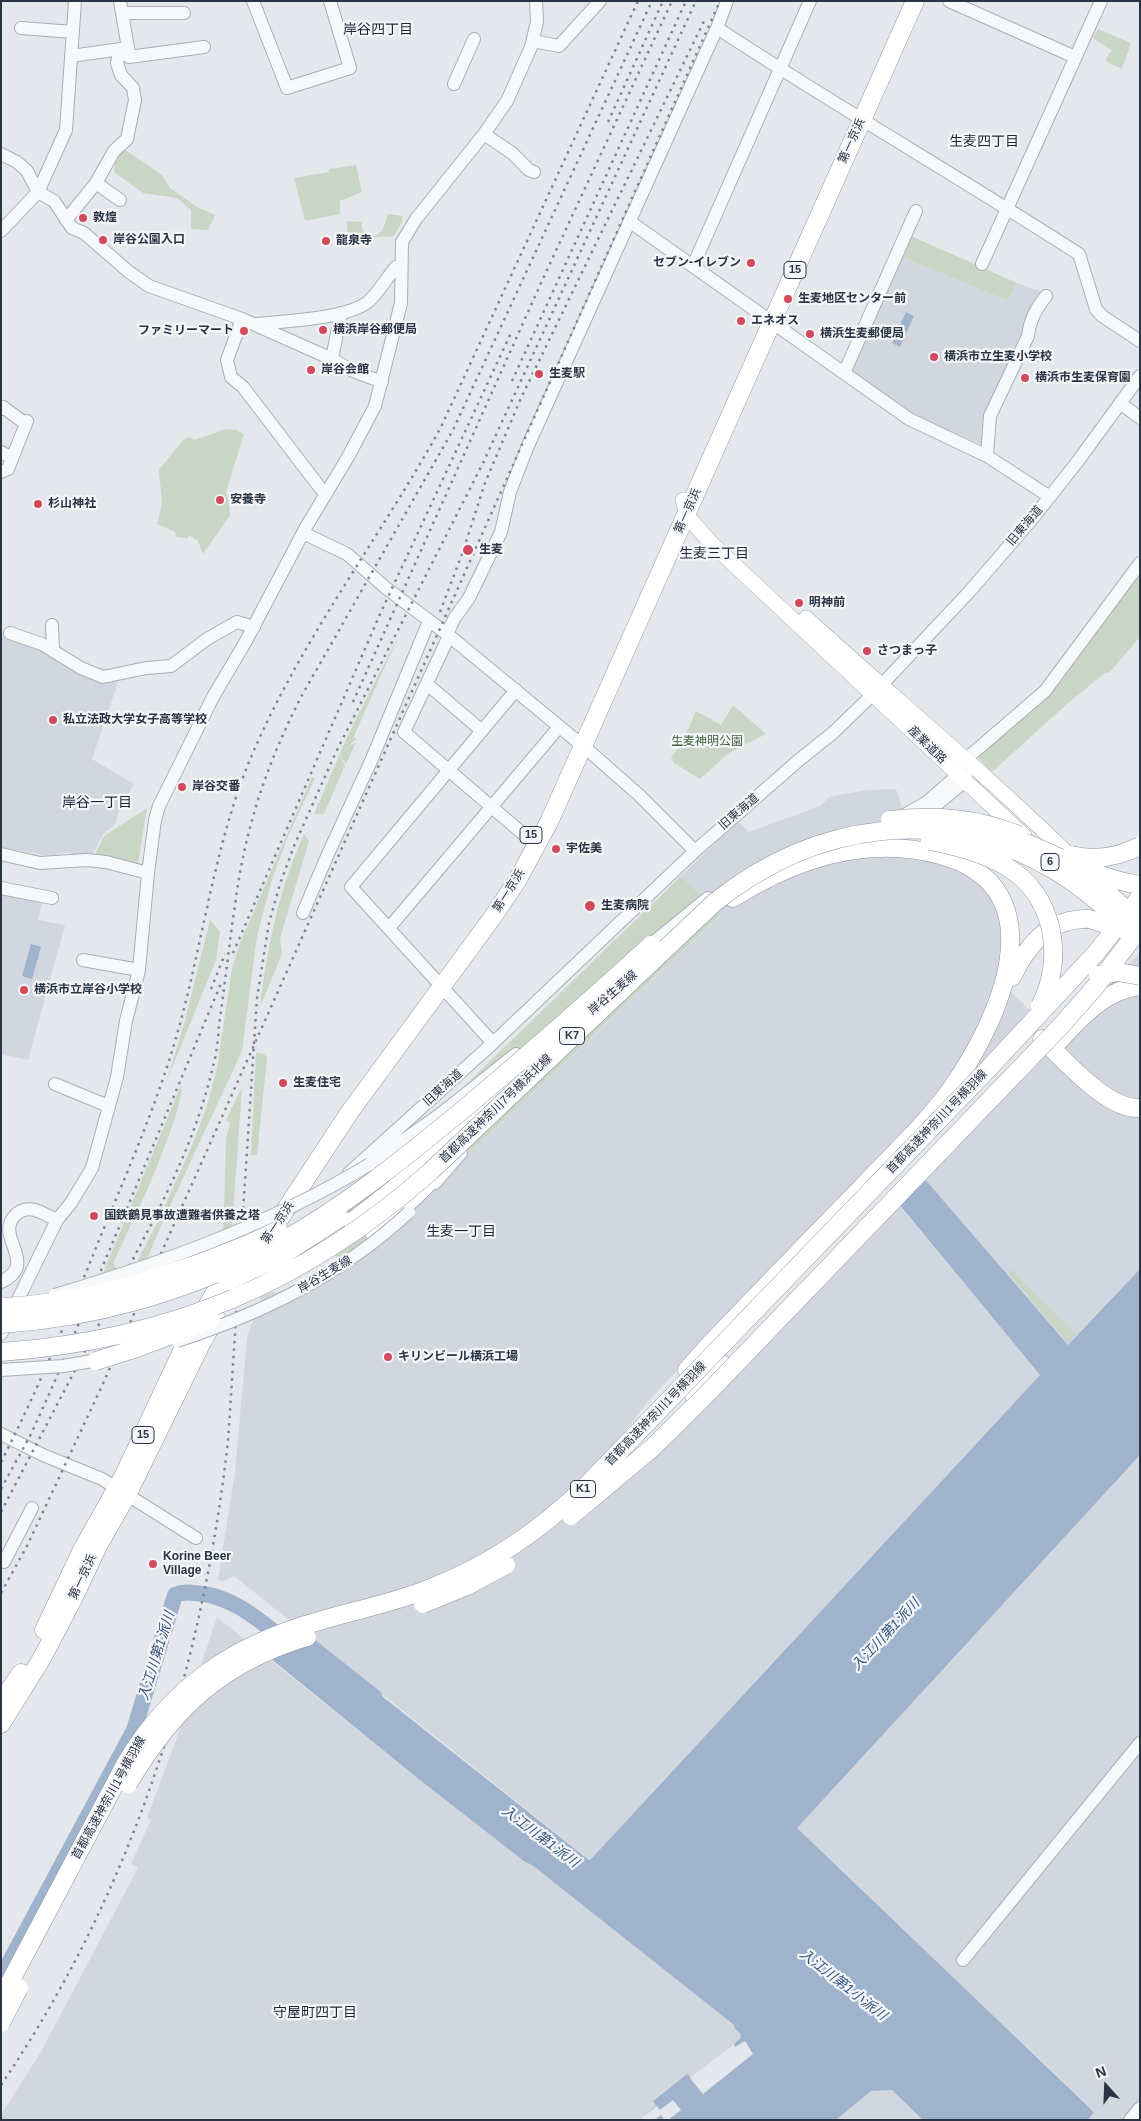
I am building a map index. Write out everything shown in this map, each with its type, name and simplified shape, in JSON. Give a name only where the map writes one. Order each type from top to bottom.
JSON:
[{"type":"highway","name":"第一京浜","points":[[858,118],[905,1]]},
{"type":"highway","name":"第一京浜","points":[[1,1724],[42,1658],[74,1597],[122,1492],[202,1342],[301,1180],[349,1097],[438,983],[492,918],[517,881],[549,822],[579,744],[671,537],[688,510],[768,320],[858,118],[915,1]]},
{"type":"highway","name":"第一京浜","points":[[438,983],[507,881],[579,744]]},
{"type":"highway","points":[[867,824],[932,817],[971,820],[994,826],[1071,855],[1088,858],[1114,856],[1140,846]]},
{"type":"highway","points":[[800,850],[833,837],[867,828],[918,821],[946,822],[975,826],[1007,836],[1121,882],[1140,885]]},
{"type":"highway","name":"首都高速神奈川7号横浜北線","points":[[2,1313],[25,1323],[84,1313],[155,1295],[217,1273],[264,1251],[310,1224],[379,1176],[434,1134],[511,1063],[708,894],[751,864],[784,847],[833,830],[867,824],[897,822],[942,823],[970,828],[1006,838],[1045,855],[1082,875],[1110,895],[1138,932]]},
{"type":"highway","name":"首都高速神奈川7号横浜北線","points":[[1,1352],[54,1347],[108,1338],[161,1324],[222,1303],[267,1284],[317,1256],[350,1235],[395,1202],[692,923],[732,888],[766,866],[800,850],[834,839],[885,831],[935,832],[984,840],[1018,853],[1055,871],[1138,932]]},
{"type":"highway","points":[[708,894],[752,866],[781,853],[824,841],[857,837],[889,837],[944,844],[985,856],[1020,876],[1036,896],[1049,922],[1054,954],[1052,975],[1044,998],[1031,1021],[959,1116]]},
{"type":"highway","points":[[609,1001],[695,925],[728,901],[764,880],[801,863],[834,853],[869,848],[897,848],[934,854],[960,862],[981,875],[1000,898],[1010,927],[1010,952],[1004,982],[986,1029]]},
{"type":"highway","name":"首都高速神奈川1号横羽線","points":[[1,1999],[126,1763],[148,1728],[187,1687],[229,1657],[268,1638],[313,1622],[406,1597],[447,1582],[486,1563],[523,1540],[556,1514],[586,1486],[1072,980],[1140,897]]},
{"type":"highway","points":[[634,1436],[710,1344],[925,1120],[965,1068],[1022,958],[1035,939],[1046,930],[1064,922],[1089,919],[1138,932]]},
{"type":"highway","name":"首都高速神奈川1号横羽線","points":[[1,2023],[109,1817],[138,1766],[160,1734],[194,1698],[239,1666],[286,1644],[411,1608],[448,1594],[483,1578],[535,1545],[652,1448],[701,1400],[950,1143],[1078,1007],[1138,932]]},
{"type":"highway","points":[[818,1245],[889,1184],[1034,1040],[1091,969]]},
{"type":"highway","points":[[579,1509],[696,1394],[912,1168],[1007,1065],[1051,1010],[1068,992],[1101,974],[1118,972],[1140,976]]},
{"type":"highway","points":[[950,1143],[996,1104],[1094,1006],[1113,993],[1140,986]]},
{"type":"highway","points":[[108,1338],[177,1316],[225,1296],[293,1260],[344,1228],[402,1182],[566,1034]]},
{"type":"highway","points":[[1034,1040],[1104,1096],[1127,1107],[1140,1108]]},
{"type":"highway","points":[[2,1313],[112,1292],[185,1268],[261,1239],[292,1222],[412,1144],[511,1063]]},
{"type":"highway","points":[[96,1361],[134,1349],[250,1305],[330,1263],[374,1232],[416,1195],[505,1100]]},
{"type":"highway","name":"第一京浜","points":[[1,1701],[20,1674],[46,1627],[82,1550],[122,1492]]},
{"type":"main road","name":"産業道路","points":[[688,510],[696,510],[713,537]]},
{"type":"main road","name":"産業道路","points":[[688,510],[713,537],[964,772],[986,776],[1043,830],[1138,932]]},
{"type":"main road","name":"産業道路","points":[[671,537],[687,534],[713,537]]},
{"type":"main road","name":"産業道路","points":[[877,690],[912,713],[964,772],[1122,934],[1138,932]]},
{"type":"main road","points":[[1034,1040],[1138,932]]},
{"type":"main road","points":[[1091,969],[1122,934]]},
{"type":"street","points":[[1,232],[38,192],[66,130],[75,1]]},
{"type":"street","points":[[253,1],[287,88],[350,68],[330,1]]},
{"type":"street","points":[[1,1334],[57,1220],[71,1203],[92,1168],[116,1078],[126,1022],[139,970],[148,873],[155,820],[159,806],[212,697],[254,627],[326,492],[366,426],[375,406],[402,303],[402,242],[408,231],[484,134],[507,101],[524,65],[532,41],[537,22],[536,1]]},
{"type":"street","points":[[532,41],[559,46],[600,1]]},
{"type":"street","points":[[529,839],[404,732],[427,684],[454,619],[469,598],[501,532],[510,492],[527,448],[634,224],[727,1]]},
{"type":"street","points":[[693,266],[810,1]]},
{"type":"street","points":[[949,1],[1075,57]]},
{"type":"street","points":[[982,264],[1101,1]]},
{"type":"street","points":[[184,13],[121,7],[124,49],[129,58],[204,47]]},
{"type":"street","points":[[21,28],[73,32]]},
{"type":"street","points":[[717,28],[858,118],[1079,254],[1096,309],[1102,316],[1140,341]]},
{"type":"street","points":[[454,84],[474,39]]},
{"type":"street","points":[[71,56],[124,49]]},
{"type":"street","points":[[66,220],[96,183],[114,151],[127,139],[135,100],[133,88],[121,75],[117,63],[124,49]]},
{"type":"street","points":[[484,134],[512,153],[529,170],[534,172]]},
{"type":"street","points":[[1,154],[17,162],[27,172],[38,192],[54,200],[72,228],[84,233],[129,272],[149,286],[242,319],[332,359],[353,371],[382,382]]},
{"type":"street","points":[[96,183],[120,200]]},
{"type":"street","points":[[844,373],[916,211]]},
{"type":"street","points":[[634,224],[909,418],[987,456],[1050,497]]},
{"type":"street","points":[[254,325],[354,310],[370,300],[396,267],[401,266]]},
{"type":"street","points":[[987,456],[990,416],[1028,336],[1029,324],[1046,296]]},
{"type":"street","points":[[332,359],[341,313]]},
{"type":"street","points":[[242,319],[227,360],[231,377],[243,387],[321,489],[326,492]]},
{"type":"street","name":"旧東海道","points":[[301,1180],[329,1192],[493,1044],[695,851],[834,732],[877,690],[970,591],[1018,536],[1078,461],[1140,376]]},
{"type":"street","points":[[1123,398],[1140,418]]},
{"type":"street","points":[[1,409],[3,407],[27,423],[7,455],[8,468],[1,472]]},
{"type":"street","points":[[303,533],[347,554],[386,588],[516,690],[638,795],[695,851]]},
{"type":"street","name":"岸谷生麦線","points":[[1,1370],[62,1366],[96,1361],[172,1343],[241,1318],[302,1289],[354,1258],[408,1212],[566,1034],[691,926],[731,895],[763,877],[795,863],[862,843],[899,829],[923,816],[1045,691],[1140,563]]},
{"type":"street","points":[[303,913],[331,846],[371,761],[429,621]]},
{"type":"street","points":[[10,633],[42,644],[81,668],[103,677],[146,668],[171,666],[226,626],[237,622],[254,627]]},
{"type":"street","points":[[52,626],[54,651]]},
{"type":"street","points":[[427,684],[481,730]]},
{"type":"street","points":[[493,1044],[351,886],[516,690]]},
{"type":"street","points":[[389,928],[559,727]]},
{"type":"street","name":"岸谷生麦線","points":[[511,1063],[684,917],[726,886],[781,857],[859,833],[905,815],[949,790]]},
{"type":"street","points":[[1,854],[40,863],[87,860],[106,862],[148,873]]},
{"type":"street","points":[[1,888],[52,898]]},
{"type":"street","points":[[83,960],[139,970]]},
{"type":"street","points":[[55,1084],[108,1106]]},
{"type":"street","points":[[1,1282],[9,1278],[16,1268],[15,1252],[9,1233],[12,1219],[22,1211],[36,1210],[57,1220]]},
{"type":"street","points":[[1,1434],[43,1455],[102,1479],[196,1538]]},
{"type":"street","points":[[1,1560],[4,1562],[32,1508]]},
{"type":"street","points":[[964,1960],[1140,1743]]},
{"type":"street","points":[[1130,2120],[1140,2108]]},
{"type":"shaded area","name":"横浜市立生麦小学校","points":[[900,256],[1008,301],[1017,283],[1039,291],[1041,295],[1021,344],[987,413],[981,433],[983,434],[981,444],[912,415],[848,369]]},
{"type":"shaded area","name":"私立法政大学女子高等学校","points":[[1,633],[40,646],[100,679],[118,682],[92,759],[134,784],[119,809],[116,824],[103,834],[93,854],[72,854],[70,852],[50,856],[1,847]]},
{"type":"shaded area","name":"キリンビール横浜工場","points":[[896,789],[917,855],[959,868],[988,889],[1003,922],[999,981],[1031,1011],[946,1104],[772,1271],[649,1400],[613,1447],[639,1471],[872,1235],[898,1204],[1040,1375],[590,1860],[234,1576],[224,1581],[218,1580],[235,1472],[247,1338],[262,1303],[259,1296],[271,1291],[277,1293],[286,1289],[302,1293],[311,1292],[349,1267],[720,916],[681,876],[736,823],[740,823],[749,832],[820,806],[829,797],[866,790]]},
{"type":"shaded area","name":"横浜市立岸谷小学校","points":[[1,892],[42,901],[38,920],[65,925],[28,1060],[1,1054]]},
{"type":"shaded area","points":[[1140,953],[1140,1269],[1068,1345],[924,1178],[959,1145],[1084,1015],[1119,974]]},
{"type":"shaded area","points":[[1140,1455],[1140,2120],[1088,2120],[1094,2111],[796,1828]]},
{"type":"shaded area","points":[[217,1617],[416,1777],[525,1862],[532,1865],[734,2025],[741,2038],[690,2078],[687,2074],[653,2100],[657,2106],[639,2120],[1,2120],[1,2115],[42,2050],[138,1868],[131,1864],[151,1820],[147,1818],[174,1746]]},
{"type":"shaded area","points":[[893,2090],[923,2120],[836,2120],[871,2091]]},
{"type":"green space","points":[[1098,29],[1131,43],[1122,69],[1107,62],[1106,59],[1112,50],[1093,38]]},
{"type":"green space","points":[[124,149],[162,175],[170,188],[197,207],[215,215],[208,230],[191,229],[191,210],[177,198],[143,193],[114,172],[115,162]]},
{"type":"green space","points":[[356,165],[362,192],[340,201],[340,214],[305,221],[294,178],[329,172],[329,169]]},
{"type":"green space","points":[[388,214],[402,216],[403,220],[394,236],[347,239],[347,221],[362,222],[362,230],[373,236],[380,233],[385,225]]},
{"type":"green space","points":[[911,236],[1017,283],[1008,301],[900,256]]},
{"type":"green space","points":[[226,429],[236,430],[244,434],[226,492],[230,515],[203,554],[198,541],[189,535],[187,538],[176,537],[175,532],[157,524],[162,504],[159,470],[184,439],[190,437],[194,440]]},
{"type":"green space","points":[[1140,569],[1140,637],[1109,673],[1106,672],[1067,704],[992,772],[975,755],[1048,694]]},
{"type":"green space","points":[[399,635],[354,736],[356,740],[352,742],[340,758],[345,765],[324,814],[314,814],[348,735]]},
{"type":"green space","name":"生麦神明公園","points":[[733,705],[766,734],[729,753],[700,779],[674,763],[671,758],[683,741],[696,711],[721,725]]},
{"type":"green space","points":[[356,743],[346,764],[341,758],[349,747]]},
{"type":"green space","points":[[312,777],[315,778],[288,836],[271,883],[257,936],[242,1051],[163,1221],[133,1293],[119,1297],[159,1219],[191,1148],[207,1106],[217,1068],[232,968],[240,943]]},
{"type":"green space","points":[[147,808],[138,863],[95,854],[104,836]]},
{"type":"green space","points":[[304,834],[309,841],[280,938],[282,954],[260,1007],[275,919],[287,877]]},
{"type":"green space","points":[[681,876],[720,915],[349,1267],[311,1235]]},
{"type":"green space","points":[[210,920],[220,931],[216,960],[167,1080],[185,1021]]},
{"type":"green space","points":[[256,1053],[264,1054],[267,1058],[257,1155],[251,1155]]},
{"type":"green space","points":[[182,1083],[178,1106],[171,1128],[148,1188],[113,1263],[116,1268],[99,1300],[91,1302]]},
{"type":"green space","points":[[242,1087],[230,1257],[221,1260],[223,1228],[227,1210],[224,1208],[226,1139],[230,1123],[226,1120]]},
{"type":"green space","points":[[1012,1270],[1077,1334],[1068,1343],[1008,1272]]},
{"type":"water","points":[[906,312],[914,316],[900,347],[892,343]]},
{"type":"water","points":[[31,944],[41,947],[32,979],[22,976]]},
{"type":"water","name":"入江川第1小派川","points":[[924,1178],[1068,1345],[1140,1269],[1140,1455],[797,1828],[1094,2112],[1088,2120],[923,2120],[892,2090],[871,2091],[836,2120],[639,2120],[656,2106],[653,2101],[687,2074],[691,2078],[741,2038],[734,2025],[532,1865],[525,1862],[416,1777],[270,1658],[315,1640],[381,1692],[383,1697],[589,1860],[591,1859],[1040,1375],[898,1203]]},
{"type":"pier","points":[[745,2041],[753,2054],[703,2094],[690,2078],[734,2044],[735,2047]]},
{"type":"pier","points":[[673,2100],[681,2110],[668,2120],[664,2120],[661,2115],[655,2120],[640,2119],[657,2106],[660,2110]]},
{"type":"waterway","name":"入江川第1派川","points":[[1,1978],[134,1730],[175,1595],[189,1592],[208,1595],[233,1603],[288,1643]]},
{"type":"railway","points":[[1,1462],[68,1317],[162,1081],[187,997],[218,861],[237,795],[249,762],[269,718],[315,633],[441,427],[638,1]]},
{"type":"railway","points":[[1,1512],[155,1217],[181,1162],[196,1124],[208,1086],[217,1046],[239,877],[251,824],[277,748],[301,697],[453,430],[652,1]]},
{"type":"railway","points":[[608,122],[663,1]]},
{"type":"railway","points":[[353,702],[541,283],[672,1]]},
{"type":"railway","points":[[512,381],[686,1]]},
{"type":"railway","points":[[1,2085],[47,2011],[88,1935],[124,1857],[154,1777],[179,1695],[200,1612],[216,1527],[228,1441],[257,998],[269,923],[280,884],[294,846],[336,752],[483,463],[696,1]]},
{"type":"railway","points":[[1,1593],[27,1546],[101,1388],[720,1]]},
{"type":"railway","points":[[440,612],[462,554],[485,483],[521,398],[705,19]]},
{"type":"railway","points":[[233,953],[381,612],[511,333]]},
{"type":"railway","points":[[211,989],[225,954]]},
{"type":"railway","points":[[1,1489],[31,1434],[51,1390],[222,981]]},
{"type":"place","name":"敦煌","points":[[83,218]]},
{"type":"place","name":"岸谷公園入口","points":[[103,240]]},
{"type":"place","name":"龍泉寺","points":[[326,241]]},
{"type":"place","name":"セブン-イレブン","points":[[751,263]]},
{"type":"place","name":"生麦地区センター前","points":[[788,299]]},
{"type":"place","name":"エネオス","points":[[741,321]]},
{"type":"place","name":"横浜岸谷郵便局","points":[[323,330]]},
{"type":"place","name":"ファミリーマート","points":[[244,331]]},
{"type":"place","name":"横浜生麦郵便局","points":[[810,334]]},
{"type":"place","name":"横浜市立生麦小学校","points":[[934,357]]},
{"type":"place","name":"岸谷会館","points":[[311,370]]},
{"type":"place","name":"生麦駅","points":[[539,374]]},
{"type":"place","name":"横浜市生麦保育園","points":[[1025,378]]},
{"type":"place","name":"安養寺","points":[[220,500]]},
{"type":"place","name":"杉山神社","points":[[38,504]]},
{"type":"place","name":"生麦","points":[[468,550]]},
{"type":"place","name":"明神前","points":[[799,603]]},
{"type":"place","name":"さつまっ子","points":[[867,651]]},
{"type":"place","name":"私立法政大学女子高等学校","points":[[53,720]]},
{"type":"place","name":"岸谷交番","points":[[182,787]]},
{"type":"place","name":"宇佐美","points":[[556,849]]},
{"type":"place","name":"生麦病院","points":[[590,906]]},
{"type":"place","name":"横浜市立岸谷小学校","points":[[24,990]]},
{"type":"place","name":"生麦住宅","points":[[283,1083]]},
{"type":"place","name":"国鉄鶴見事故遭難者供養之塔","points":[[94,1216]]},
{"type":"place","name":"キリンビール横浜工場","points":[[388,1357]]},
{"type":"place","name":"Korine Beer Village","points":[[153,1564]]},
{"type":"district","name":"岸谷四丁目","points":[[378,30]]},
{"type":"district","name":"生麦四丁目","points":[[984,142]]},
{"type":"district","name":"生麦三丁目","points":[[714,554]]},
{"type":"district","name":"岸谷一丁目","points":[[97,803]]},
{"type":"district","name":"生麦一丁目","points":[[461,1232]]},
{"type":"district","name":"守屋町四丁目","points":[[315,2013]]}]
